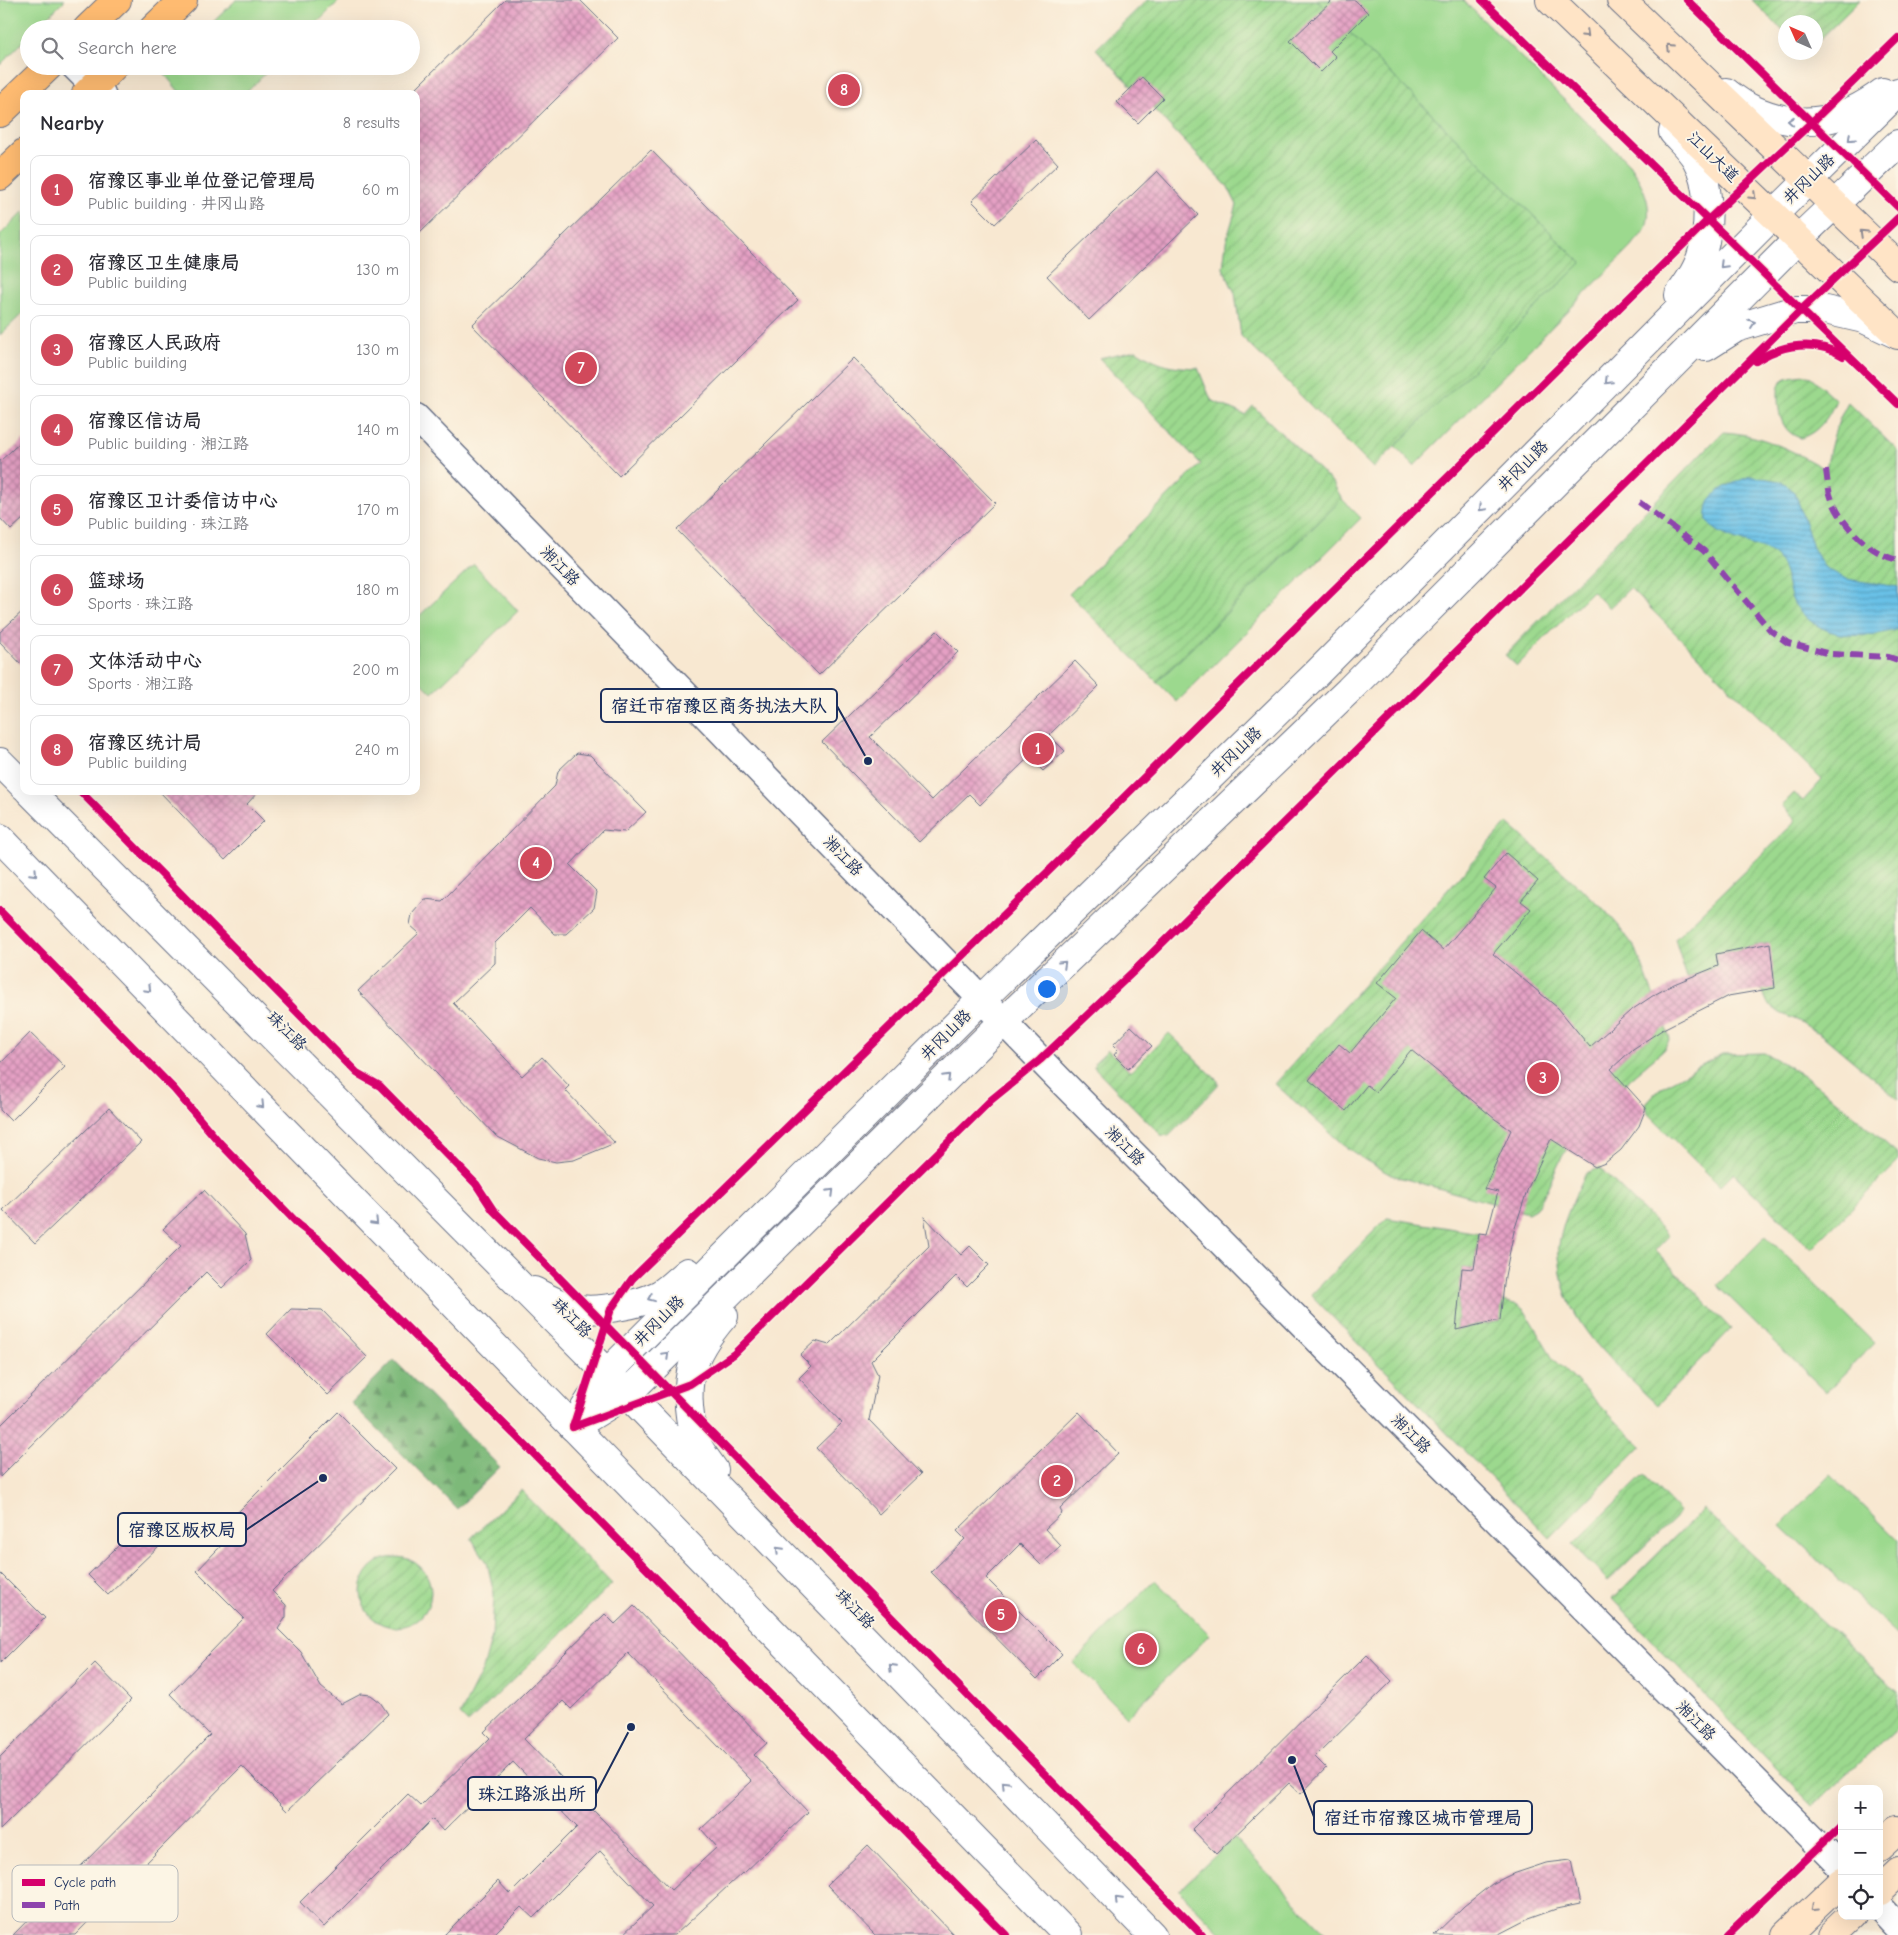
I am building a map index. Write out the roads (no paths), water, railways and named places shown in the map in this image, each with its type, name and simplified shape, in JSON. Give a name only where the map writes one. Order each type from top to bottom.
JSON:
[{"type":"main road","points":[[96,20],[117,0]]},
{"type":"main road","points":[[162,20],[183,0]]},
{"type":"main road","name":"江山大道","points":[[1550,0],[1898,335]]},
{"type":"main road","points":[[1621,0],[1898,266]]},
{"type":"main road","points":[[24,90],[40,75]]},
{"type":"main road","points":[[95,90],[107,75]]},
{"type":"main road","points":[[0,113],[20,94]]},
{"type":"main road","points":[[0,176],[20,157]]},
{"type":"main road","points":[[1883,1843],[1898,1830]]},
{"type":"main road","points":[[1883,1886],[1898,1872]]},
{"type":"main road","points":[[1786,1935],[1838,1886]]},
{"type":"main road","points":[[1832,1935],[1848,1920]]},
{"type":"street","points":[[1616,64],[1696,159],[1706,189],[1708,220],[1703,251],[1692,277],[1639,350]]},
{"type":"street","points":[[1696,72],[1750,109],[1782,121],[1812,122],[1841,116],[1868,103],[1898,80]]},
{"type":"street","points":[[81,75],[93,90]]},
{"type":"street","name":"井冈山路","points":[[573,1427],[607,1373],[982,998],[1316,674],[1898,92]]},
{"type":"street","name":"井冈山路","points":[[573,1427],[627,1394],[1004,1021],[1349,690],[1798,239],[1898,144]]},
{"type":"street","points":[[1665,374],[1736,328],[1795,310],[1825,310],[1864,319],[1898,335]]},
{"type":"street","name":"湘江路","points":[[420,421],[1149,1171],[1838,1864]]},
{"type":"street","points":[[0,762],[20,782]]},
{"type":"street","name":"珠江路","points":[[33,795],[607,1373],[1152,1935]]},
{"type":"street","points":[[0,838],[1068,1935]]},
{"type":"street","points":[[516,1281],[556,1303],[575,1309],[611,1309],[641,1302],[660,1294],[787,1194]]},
{"type":"street","points":[[741,1511],[698,1445],[692,1428],[689,1398],[691,1371],[701,1348],[717,1323],[808,1215]]},
{"type":"street","points":[[1883,1910],[1898,1926]]},
{"type":"water","points":[[1750,476],[1780,481],[1795,492],[1813,548],[1824,567],[1846,579],[1898,587],[1898,629],[1873,635],[1847,635],[1834,633],[1812,622],[1794,604],[1781,563],[1777,557],[1769,551],[1724,535],[1707,522],[1707,511],[1713,497],[1725,487]]},
{"type":"place","name":"宿豫区统计局","points":[[844,90]]},
{"type":"place","name":"文体活动中心","points":[[581,368]]},
{"type":"place","name":"宿豫区事业单位登记管理局","points":[[1038,749]]},
{"type":"place","name":"宿迁市宿豫区商务执法大队","points":[[868,761]]},
{"type":"place","name":"宿豫区信访局","points":[[536,863]]},
{"type":"place","name":"宿豫区人民政府","points":[[1543,1078]]},
{"type":"place","name":"宿豫区版权局","points":[[323,1478]]},
{"type":"place","name":"宿豫区卫生健康局","points":[[1057,1481]]},
{"type":"place","name":"宿豫区卫计委信访中心","points":[[1001,1615]]},
{"type":"place","name":"篮球场","points":[[1141,1649]]},
{"type":"place","name":"珠江路派出所","points":[[631,1727]]},
{"type":"place","name":"宿迁市宿豫区城市管理局","points":[[1292,1760]]}]
